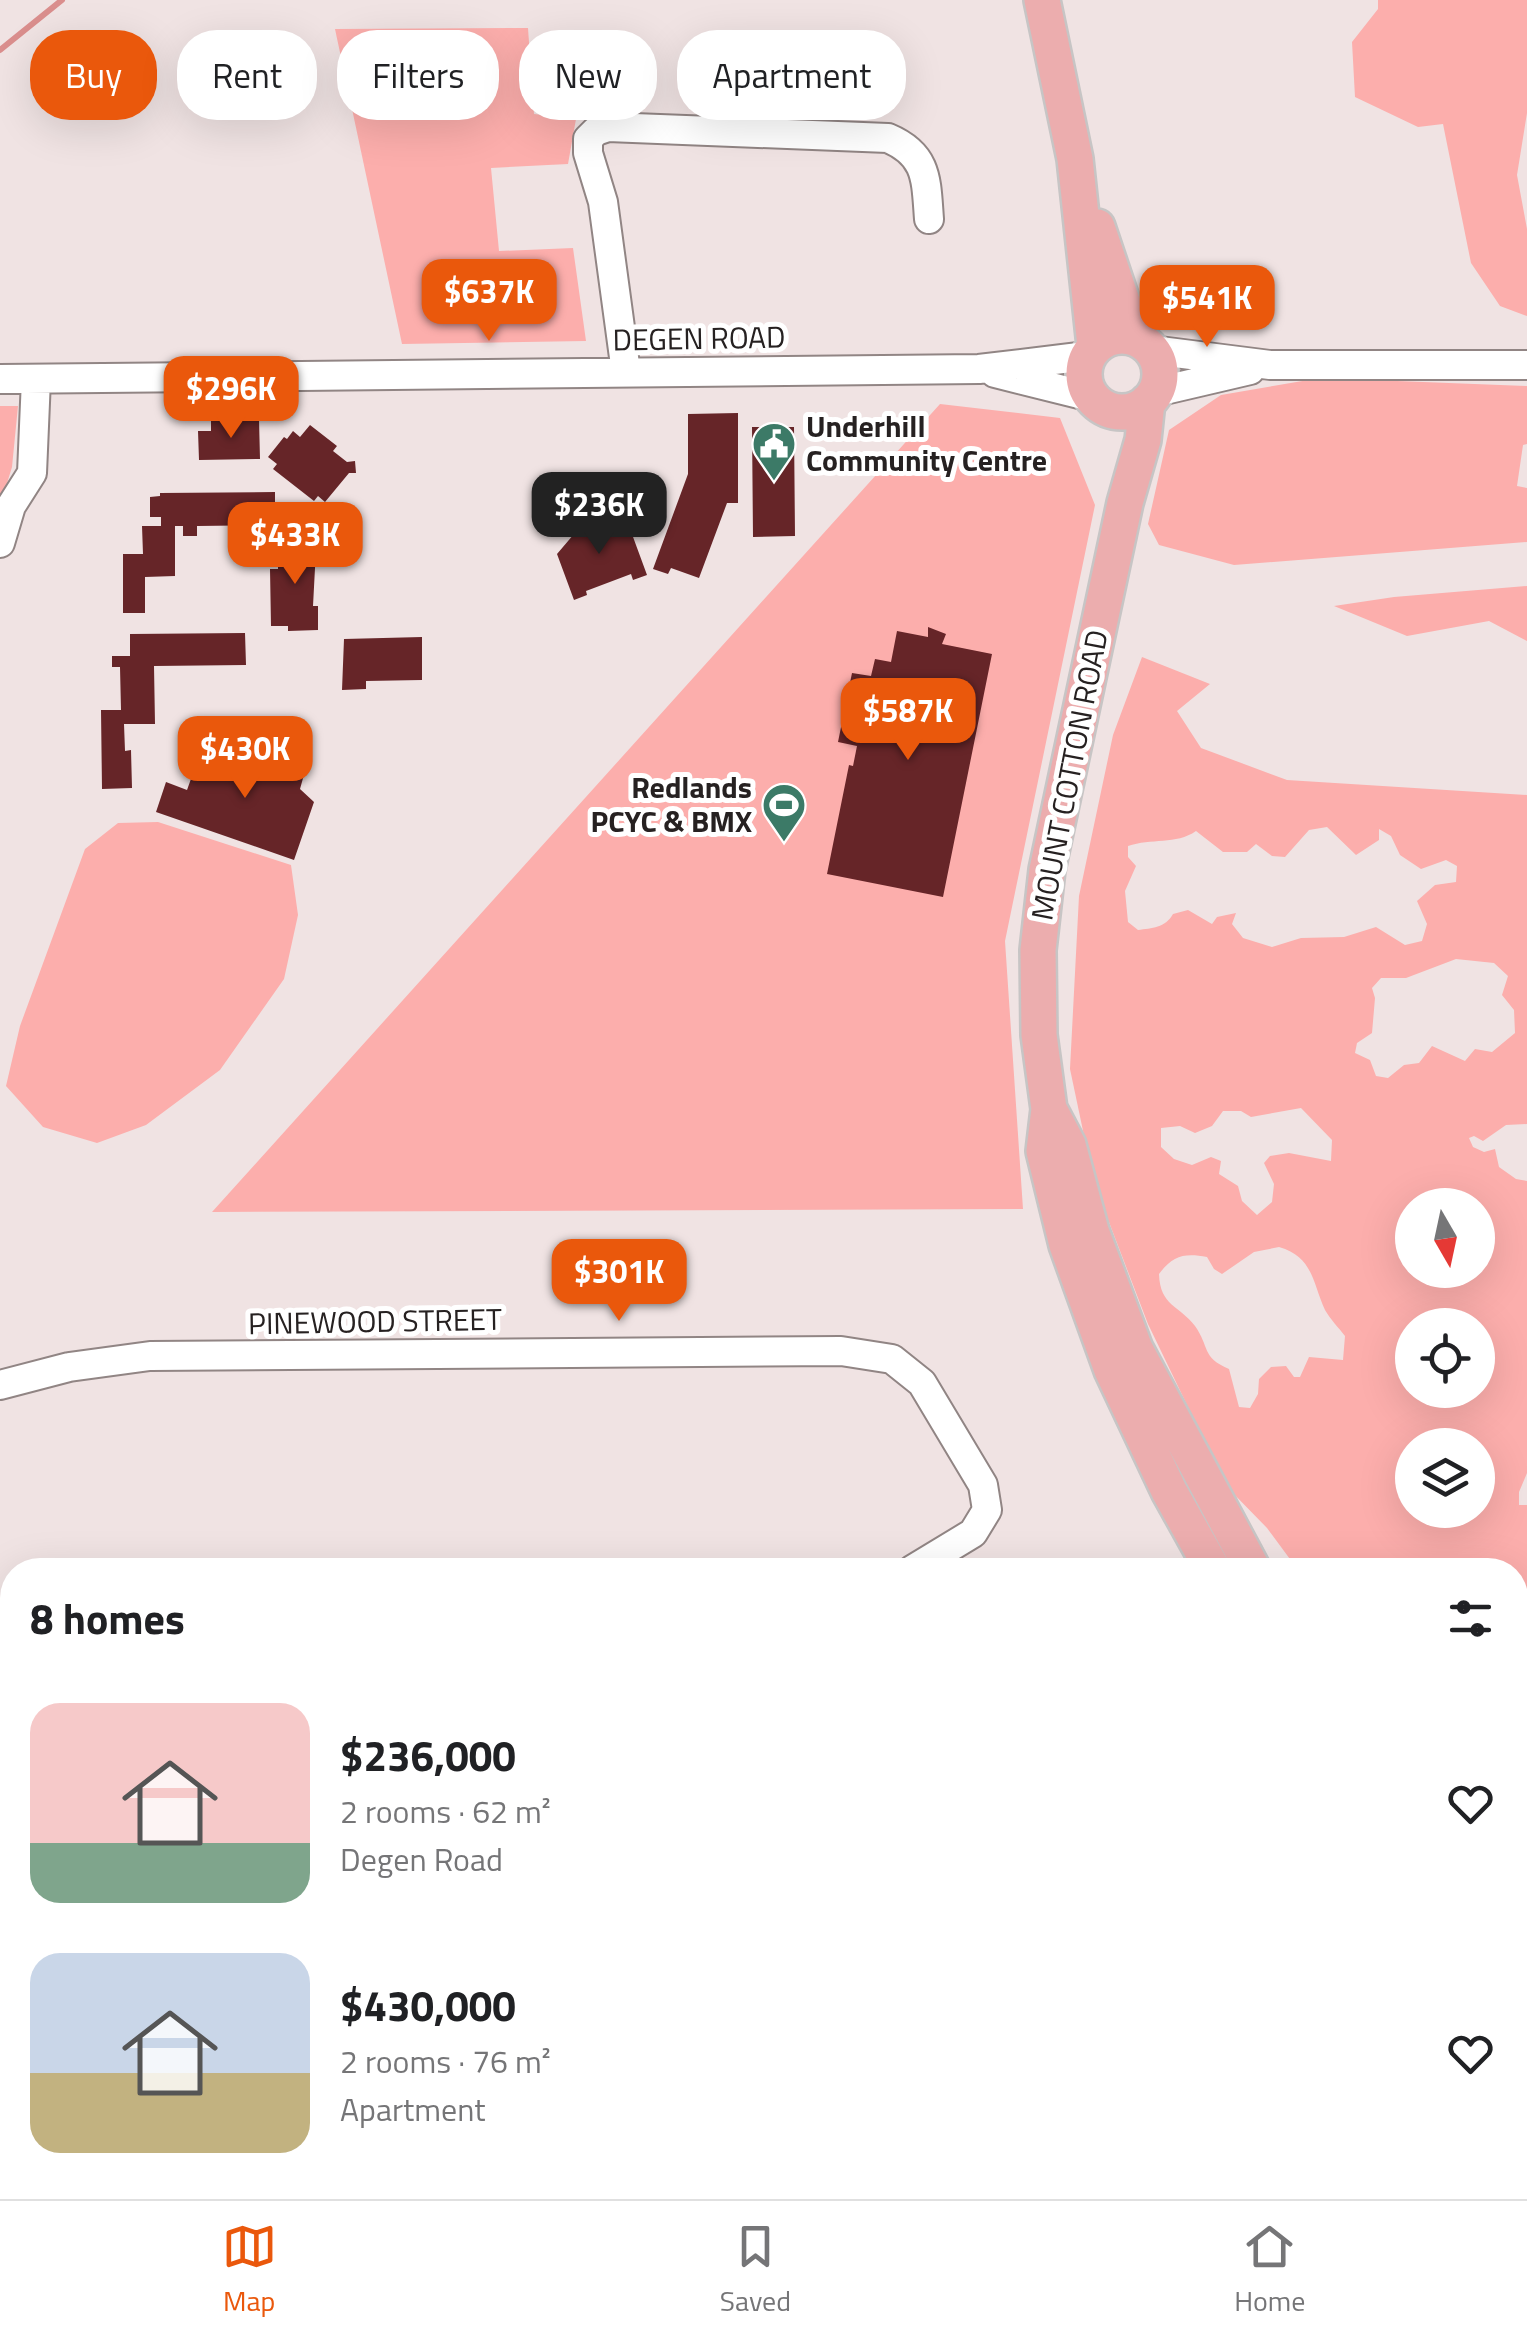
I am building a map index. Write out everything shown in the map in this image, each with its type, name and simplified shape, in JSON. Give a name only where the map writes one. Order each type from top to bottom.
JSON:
[{"type":"main road","points":[[1042,0],[1075,159],[1091,351],[1083,378],[1099,403],[1128,412],[1152,397],[1160,370],[1143,343],[1075,159]]},
{"type":"main road","points":[[1091,351],[1113,336],[1143,343]]},
{"type":"main road","name":"MOUNT COTTON ROAD","points":[[1152,397],[1125,503],[1047,870],[1038,950],[1039,1035],[1049,1109],[1044,1151],[1067,1244],[1112,1370],[1207,1558]]},
{"type":"main road","name":"MOUNT COTTON ROAD","points":[[1099,403],[1120,444],[1125,503]]},
{"type":"main road","name":"MOUNT COTTON ROAD","points":[[1049,1109],[1068,1145],[1091,1231],[1136,1349],[1248,1558]]},
{"type":"street","points":[[626,372],[603,202],[588,152],[588,139],[596,131],[608,126],[888,138],[906,146],[920,161],[930,219]]},
{"type":"street","points":[[1143,343],[1270,365],[1527,365]]},
{"type":"street","name":"DEGEN ROAD","points":[[0,379],[979,368],[1091,351]]},
{"type":"street","points":[[1152,397],[1270,365]]},
{"type":"street","name":"DEGEN ROAD","points":[[979,368],[1099,403]]},
{"type":"street","points":[[0,543],[11,506],[32,474],[36,379]]},
{"type":"street","name":"PINEWOOD STREET","points":[[0,1385],[69,1367],[150,1356],[840,1350],[892,1359],[922,1384],[983,1485],[987,1510],[974,1533],[932,1558]]},
{"type":"shaded area","points":[[1378,0],[1527,0],[1527,113],[1517,175],[1527,229],[1527,316],[1500,306],[1471,263],[1443,124],[1418,127],[1355,97],[1352,42],[1378,9]]},
{"type":"shaded area","points":[[528,28],[519,30],[519,120],[576,120],[568,164],[491,168],[499,251],[573,248],[586,341],[402,344],[354,120],[499,120],[499,30],[337,30],[337,38],[335,29]]},
{"type":"shaded area","points":[[1320,378],[1527,386],[1527,444],[1523,445],[1517,486],[1527,488],[1527,542],[1234,565],[1159,545],[1148,524],[1169,430],[1221,395]]},
{"type":"shaded area","name":"Redlands PCYC & BMX","points":[[940,404],[1060,418],[1095,505],[1005,941],[1023,1209],[212,1212]]},
{"type":"shaded area","points":[[0,406],[18,406],[12,467],[0,506]]},
{"type":"shaded area","points":[[1527,586],[1527,641],[1489,621],[1407,636],[1334,606],[1394,597]]},
{"type":"shaded area","points":[[1142,657],[1210,684],[1177,711],[1201,748],[1287,780],[1527,795],[1527,1124],[1506,1125],[1483,1141],[1474,1136],[1469,1138],[1473,1147],[1484,1152],[1495,1149],[1499,1167],[1516,1179],[1527,1181],[1527,1473],[1519,1492],[1519,1505],[1527,1505],[1527,1558],[1289,1558],[1267,1528],[1226,1486],[1148,1324],[1094,1183],[1070,1069],[1079,896],[1113,735]],"holes":[[[1327,827],[1356,855],[1379,840],[1379,829],[1391,836],[1400,855],[1421,869],[1446,860],[1457,866],[1456,882],[1435,885],[1417,901],[1427,924],[1422,941],[1405,945],[1376,927],[1344,937],[1301,938],[1272,947],[1243,938],[1232,924],[1236,913],[1217,917],[1212,924],[1188,910],[1173,914],[1153,928],[1138,930],[1128,922],[1125,891],[1136,866],[1128,857],[1128,846],[1180,838],[1196,831],[1223,852],[1247,852],[1256,844],[1272,856],[1285,857],[1309,830]],[[1456,959],[1494,963],[1508,976],[1502,995],[1514,1010],[1515,1033],[1492,1052],[1475,1049],[1465,1061],[1432,1046],[1419,1063],[1404,1065],[1388,1078],[1376,1076],[1370,1060],[1355,1053],[1357,1043],[1372,1033],[1372,988],[1381,978],[1406,978]],[[1301,1108],[1332,1140],[1331,1161],[1289,1153],[1270,1156],[1264,1163],[1274,1184],[1272,1202],[1257,1215],[1242,1201],[1238,1186],[1219,1174],[1221,1161],[1211,1157],[1192,1165],[1174,1159],[1161,1147],[1161,1128],[1180,1126],[1195,1133],[1212,1126],[1223,1111],[1241,1111],[1251,1117]],[[1279,1247],[1299,1257],[1310,1271],[1325,1310],[1345,1336],[1343,1360],[1309,1357],[1300,1377],[1294,1377],[1286,1366],[1271,1367],[1259,1379],[1258,1394],[1250,1408],[1239,1407],[1229,1369],[1210,1356],[1195,1326],[1167,1299],[1159,1274],[1175,1259],[1192,1255],[1207,1257],[1222,1274],[1254,1252]]]},
{"type":"shaded area","points":[[158,822],[291,865],[298,915],[284,979],[220,1070],[146,1125],[97,1143],[43,1127],[6,1086],[20,1026],[85,849],[118,823]]},
{"type":"building","points":[[738,413],[738,503],[727,503],[699,578],[671,568],[668,574],[653,569],[688,474],[688,414]]},
{"type":"building","points":[[259,419],[260,459],[199,460],[198,431],[211,431],[211,421]]},
{"type":"building","points":[[310,425],[337,446],[333,451],[347,462],[355,461],[356,473],[349,473],[325,502],[318,496],[314,501],[273,469],[277,464],[268,457],[284,437],[287,439],[293,431],[300,437]]},
{"type":"building","name":"Underhill Community Centre","points":[[752,427],[794,427],[795,536],[753,537]]},
{"type":"building","points":[[275,492],[275,525],[197,526],[197,536],[183,536],[183,526],[175,526],[175,576],[145,577],[145,613],[123,613],[123,554],[143,554],[142,526],[161,526],[161,517],[150,517],[150,497],[160,493]]},
{"type":"building","points":[[602,518],[604,523],[621,524],[623,529],[629,526],[647,575],[633,580],[631,574],[586,591],[587,595],[574,600],[557,554],[574,534],[572,529]]},
{"type":"building","points":[[294,533],[312,533],[312,549],[316,549],[313,606],[318,606],[318,630],[288,631],[288,626],[271,626],[270,569],[278,569],[278,555],[283,555],[283,548],[294,548]]},
{"type":"building","points":[[928,627],[946,634],[942,644],[992,654],[943,897],[827,874],[849,765],[853,766],[857,746],[838,742],[852,673],[871,676],[875,659],[891,662],[897,631],[928,637]]},
{"type":"building","points":[[245,633],[246,665],[154,666],[155,724],[124,724],[125,751],[131,750],[132,788],[102,789],[101,710],[121,710],[120,667],[112,667],[112,656],[130,656],[130,634]]},
{"type":"building","points":[[422,637],[422,680],[366,681],[366,689],[342,690],[344,639]]},
{"type":"building","points":[[239,742],[248,752],[261,756],[262,753],[305,771],[300,789],[314,802],[294,860],[156,812],[166,782],[187,790],[196,765],[211,770],[214,761]]},
{"type":"waterway","points":[[0,50],[62,0]]},
{"type":"place","name":"Underhill Community Centre","points":[[774,482]]},
{"type":"place","name":"Redlands PCYC & BMX","points":[[784,843]]}]
